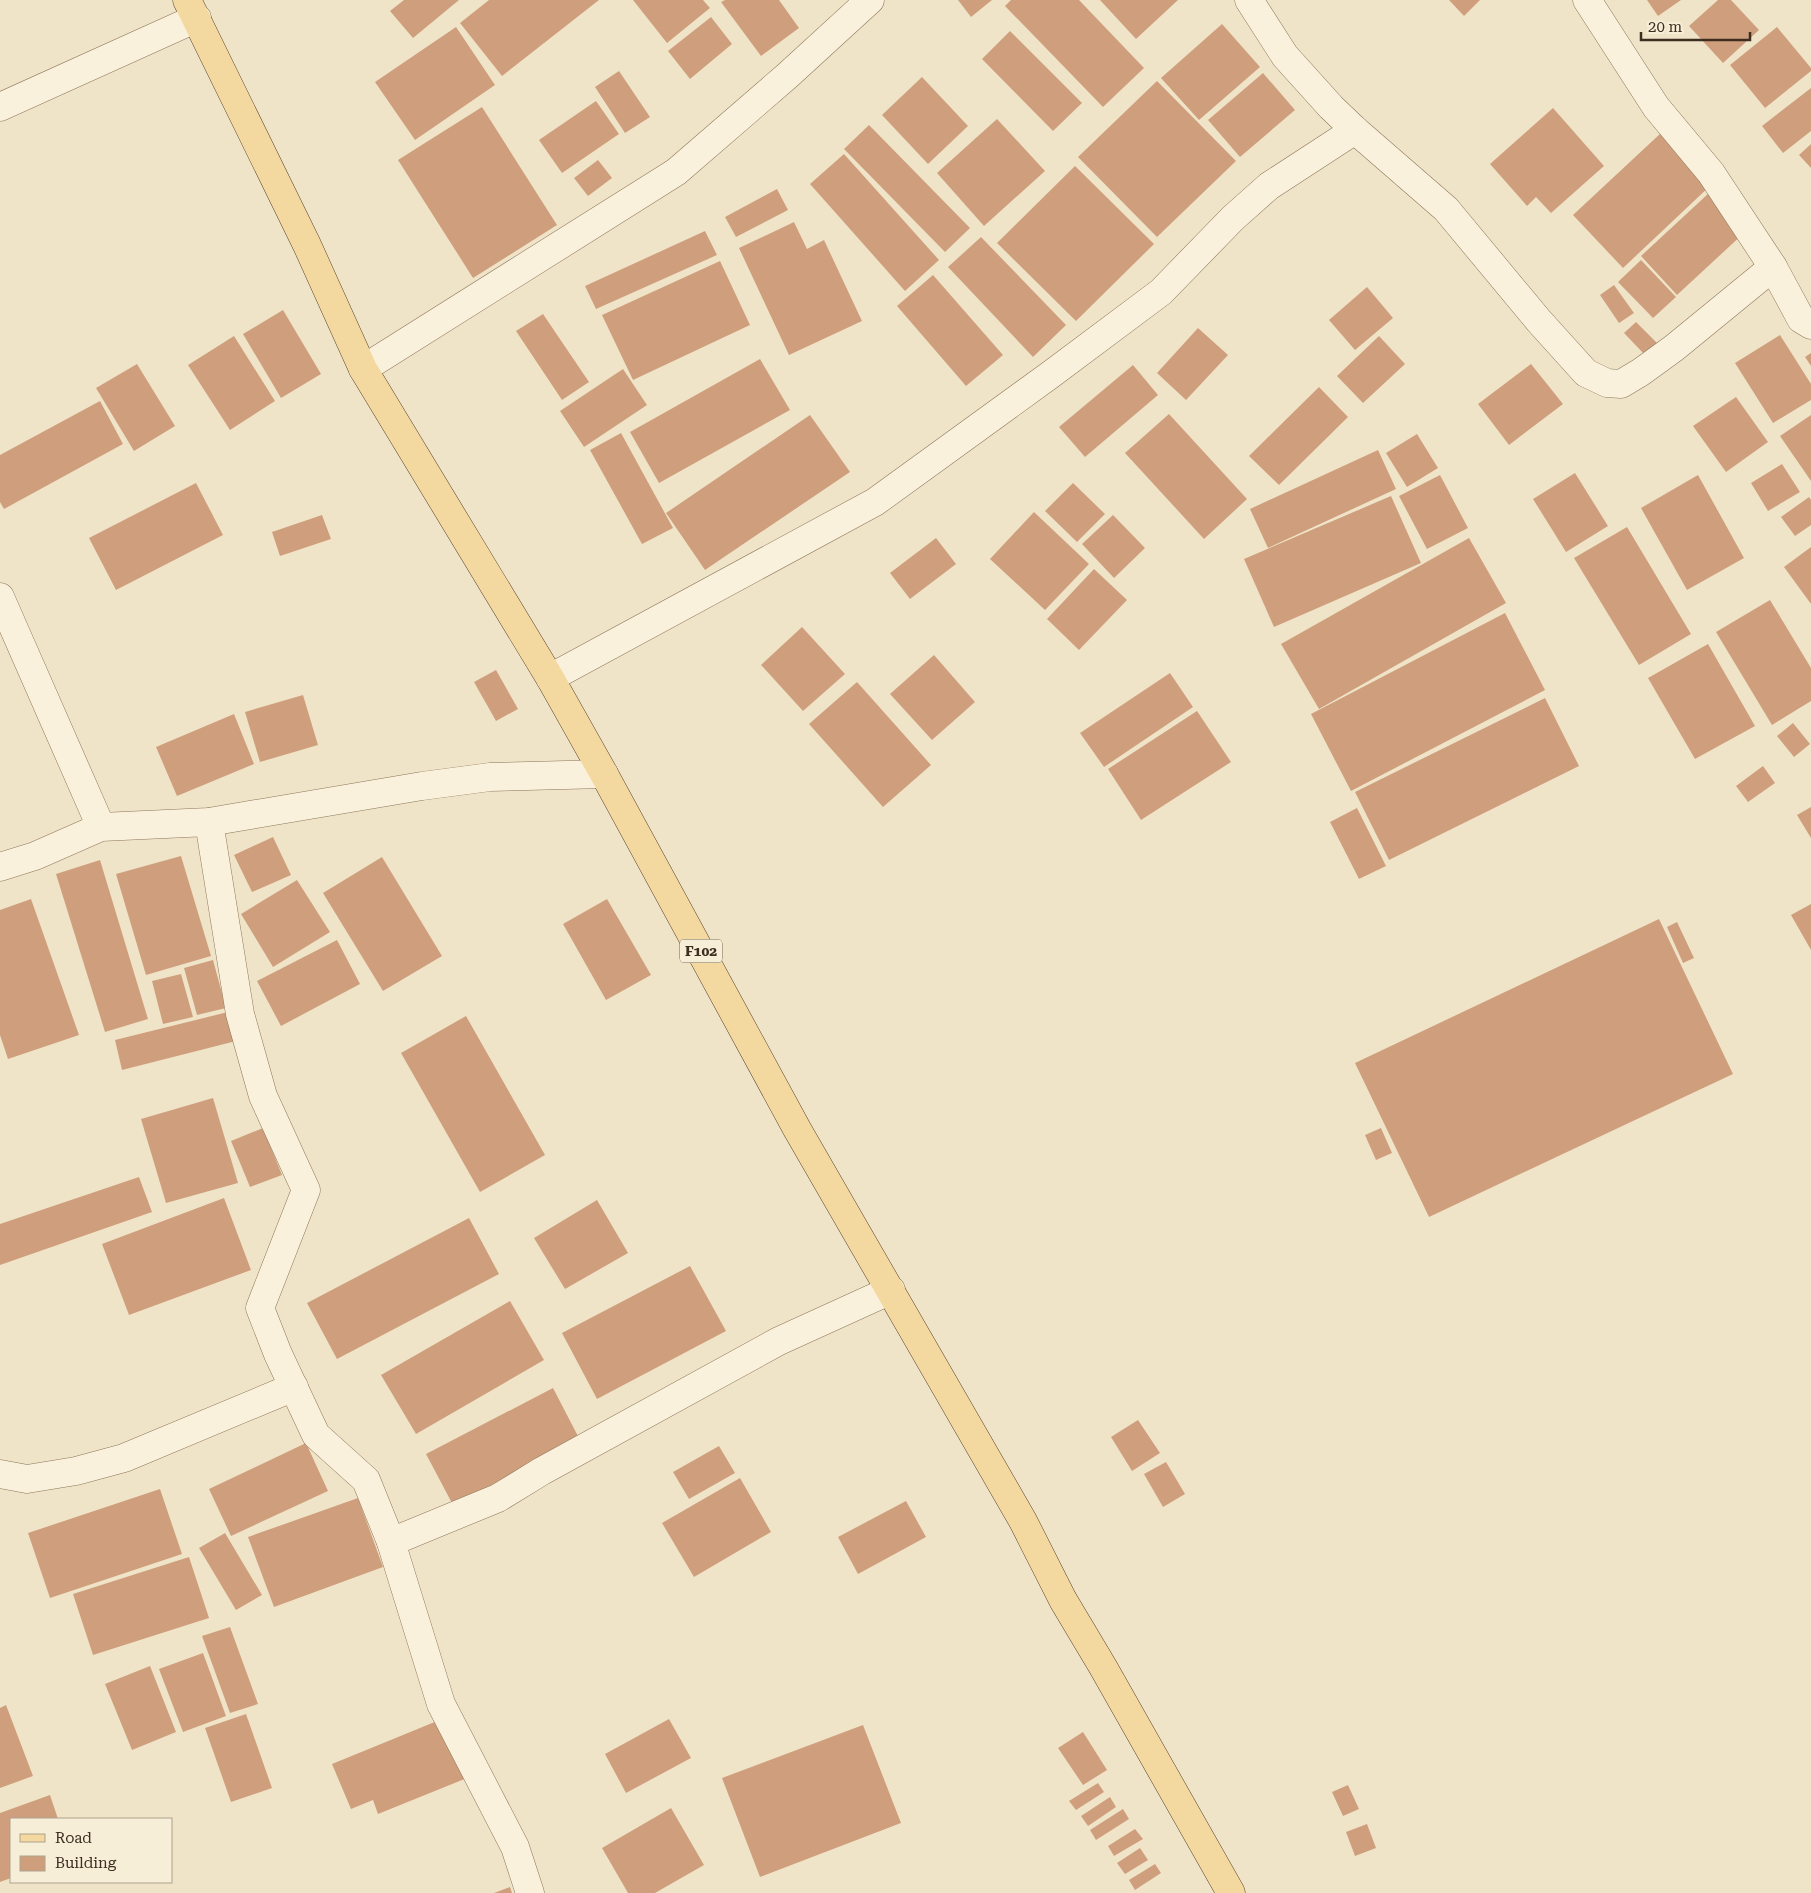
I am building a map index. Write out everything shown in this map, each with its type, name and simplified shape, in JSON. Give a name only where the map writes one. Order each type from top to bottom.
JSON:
[{"type":"main road","name":"F102","points":[[192,9],[307,245],[363,369],[550,678],[797,1129],[891,1290],[1022,1521],[1063,1600],[1231,1893]]},
{"type":"street","points":[[363,369],[676,172],[788,76],[870,0]]},
{"type":"street","points":[[1249,0],[1285,56],[1331,107],[1446,209],[1538,321],[1586,373],[1606,383],[1621,384],[1642,372],[1773,267]]},
{"type":"street","points":[[1586,0],[1656,106],[1711,173],[1773,267],[1801,319],[1811,325]]},
{"type":"street","points":[[0,107],[192,9]]},
{"type":"street","points":[[550,678],[875,502],[1050,376],[1161,292],[1233,218],[1270,186],[1355,130]]},
{"type":"street","points":[[0,597],[101,827]]},
{"type":"street","points":[[0,867],[35,856],[101,827],[209,822],[422,786],[490,777],[604,774]]},
{"type":"street","points":[[209,822],[240,1014],[264,1096],[306,1190],[260,1308],[278,1354],[316,1435],[366,1480],[391,1542],[441,1704],[515,1847],[530,1893]]},
{"type":"street","points":[[391,1542],[498,1498],[550,1467],[779,1341],[891,1290]]},
{"type":"street","points":[[0,1474],[27,1478],[76,1471],[124,1458],[294,1387]]},
{"type":"building","points":[[404,0],[459,0],[413,38],[390,11]]},
{"type":"building","points":[[489,0],[599,0],[502,76],[460,23]]},
{"type":"building","points":[[633,0],[703,0],[710,8],[667,43]]},
{"type":"building","points":[[725,0],[779,0],[799,28],[761,56],[721,2]]},
{"type":"building","points":[[958,0],[992,0],[971,17]]},
{"type":"building","points":[[1011,0],[1079,0],[1144,68],[1103,107],[1005,6]]},
{"type":"building","points":[[1100,0],[1178,0],[1136,39]]},
{"type":"building","points":[[1449,0],[1480,0],[1464,16]]},
{"type":"building","points":[[1647,0],[1681,0],[1658,16]]},
{"type":"building","points":[[1718,0],[1731,0],[1759,30],[1723,63],[1689,26]]},
{"type":"building","points":[[711,17],[732,44],[690,79],[668,51]]},
{"type":"building","points":[[1222,24],[1260,67],[1199,120],[1161,78]]},
{"type":"building","points":[[456,27],[495,85],[415,140],[375,82]]},
{"type":"building","points":[[1777,27],[1811,68],[1811,71],[1765,108],[1730,65]]},
{"type":"building","points":[[1010,31],[1082,103],[1053,131],[982,59]]},
{"type":"building","points":[[619,71],[650,117],[625,133],[595,87]]},
{"type":"building","points":[[1263,73],[1295,110],[1240,157],[1208,120]]},
{"type":"building","points":[[922,77],[968,126],[928,164],[882,115]]},
{"type":"building","points":[[1157,81],[1236,161],[1157,237],[1078,157]]},
{"type":"building","points":[[1811,88],[1811,131],[1783,153],[1762,126]]},
{"type":"building","points":[[596,101],[619,134],[562,173],[539,140]]},
{"type":"building","points":[[482,107],[557,225],[473,278],[398,160]]},
{"type":"building","points":[[1553,108],[1604,166],[1551,213],[1536,197],[1527,206],[1490,164]]},
{"type":"building","points":[[997,119],[1045,171],[984,226],[937,173]]},
{"type":"building","points":[[869,125],[970,228],[945,252],[844,149]]},
{"type":"building","points":[[1661,133],[1711,185],[1623,268],[1573,215]]},
{"type":"building","points":[[1811,144],[1811,168],[1799,155]]},
{"type":"building","points":[[844,154],[939,260],[905,291],[810,184]]},
{"type":"building","points":[[598,160],[612,178],[588,196],[574,178]]},
{"type":"building","points":[[1075,166],[1154,244],[1076,321],[997,243]]},
{"type":"building","points":[[777,189],[788,210],[736,237],[725,217]]},
{"type":"building","points":[[1709,193],[1745,232],[1677,295],[1641,256]]},
{"type":"building","points":[[794,222],[807,249],[824,240],[862,321],[789,355],[739,248]]},
{"type":"building","points":[[705,231],[717,255],[596,309],[585,286]]},
{"type":"building","points":[[981,237],[1066,325],[1033,357],[948,267]]},
{"type":"building","points":[[1641,260],[1676,297],[1653,318],[1618,282]]},
{"type":"building","points":[[720,261],[750,325],[633,380],[602,315]]},
{"type":"building","points":[[933,275],[1003,355],[966,386],[897,306]]},
{"type":"building","points":[[1614,285],[1634,313],[1619,323],[1600,295]]},
{"type":"building","points":[[1367,287],[1393,318],[1355,350],[1329,320]]},
{"type":"building","points":[[283,310],[321,374],[281,398],[243,334]]},
{"type":"building","points":[[543,314],[589,382],[562,400],[516,331]]},
{"type":"building","points":[[1636,322],[1657,343],[1645,355],[1624,333]]},
{"type":"building","points":[[1198,328],[1228,355],[1186,400],[1157,373]]},
{"type":"building","points":[[1780,335],[1811,384],[1811,400],[1773,423],[1735,363]]},
{"type":"building","points":[[234,336],[275,401],[230,430],[188,365]]},
{"type":"building","points":[[1379,336],[1405,364],[1363,403],[1337,376]]},
{"type":"building","points":[[1811,353],[1811,366],[1805,357]]},
{"type":"building","points":[[760,359],[790,410],[659,483],[630,432]]},
{"type":"building","points":[[137,364],[175,426],[134,451],[96,388]]},
{"type":"building","points":[[1531,364],[1563,404],[1509,445],[1478,404]]},
{"type":"building","points":[[1133,365],[1158,395],[1085,457],[1059,427]]},
{"type":"building","points":[[623,369],[647,405],[584,447],[560,411]]},
{"type":"building","points":[[1319,387],[1348,417],[1279,485],[1249,456]]},
{"type":"building","points":[[1736,397],[1768,442],[1726,472],[1693,426]]},
{"type":"building","points":[[100,401],[123,444],[4,509],[0,502],[0,455]]},
{"type":"building","points":[[1169,414],[1247,499],[1204,539],[1125,453]]},
{"type":"building","points":[[810,415],[850,472],[705,570],[666,513]]},
{"type":"building","points":[[1811,415],[1811,481],[1780,436]]},
{"type":"building","points":[[621,433],[673,528],[642,544],[590,450]]},
{"type":"building","points":[[1417,434],[1438,468],[1407,487],[1386,453]]},
{"type":"building","points":[[1378,450],[1396,489],[1268,548],[1250,509]]},
{"type":"building","points":[[1782,464],[1800,492],[1768,511],[1751,483]]},
{"type":"building","points":[[1575,473],[1608,526],[1566,552],[1533,499]]},
{"type":"building","points":[[1440,475],[1468,528],[1427,549],[1399,496]]},
{"type":"building","points":[[1698,475],[1744,558],[1687,590],[1641,508]]},
{"type":"building","points":[[196,483],[223,535],[116,590],[89,538]]},
{"type":"building","points":[[1073,483],[1105,514],[1077,542],[1045,511]]},
{"type":"building","points":[[1391,496],[1421,563],[1274,627],[1244,559]]},
{"type":"building","points":[[1809,497],[1811,500],[1811,525],[1795,536],[1781,517]]},
{"type":"building","points":[[1034,512],[1089,564],[1045,610],[990,559]]},
{"type":"building","points":[[322,515],[331,539],[280,556],[272,532]]},
{"type":"building","points":[[1113,515],[1145,548],[1114,578],[1082,544]]},
{"type":"building","points":[[1627,527],[1691,634],[1639,665],[1574,558]]},
{"type":"building","points":[[936,538],[956,564],[910,599],[890,573]]},
{"type":"building","points":[[1469,538],[1506,603],[1319,709],[1281,644]]},
{"type":"building","points":[[1811,547],[1811,604],[1784,567]]},
{"type":"building","points":[[1094,569],[1127,600],[1079,650],[1047,619]]},
{"type":"building","points":[[1770,600],[1811,668],[1811,701],[1772,725],[1716,632]]},
{"type":"building","points":[[1505,613],[1545,690],[1351,791],[1311,714]]},
{"type":"building","points":[[802,627],[845,674],[803,711],[761,665]]},
{"type":"building","points":[[1708,644],[1755,726],[1695,759],[1648,678]]},
{"type":"building","points":[[934,655],[975,702],[932,740],[890,694]]},
{"type":"building","points":[[496,670],[518,709],[496,721],[474,682]]},
{"type":"building","points":[[1170,673],[1193,707],[1104,767],[1080,733]]},
{"type":"building","points":[[857,682],[931,765],[883,807],[809,724]]},
{"type":"building","points":[[303,695],[318,745],[260,762],[245,712]]},
{"type":"building","points":[[1545,698],[1579,766],[1389,860],[1355,792]]},
{"type":"building","points":[[1197,711],[1231,762],[1141,820],[1108,769]]},
{"type":"building","points":[[234,714],[254,764],[177,796],[156,747]]},
{"type":"building","points":[[1793,723],[1810,744],[1794,757],[1777,736]]},
{"type":"building","points":[[1763,766],[1775,783],[1748,802],[1736,786]]},
{"type":"building","points":[[1811,807],[1811,838],[1797,815]]},
{"type":"building","points":[[1357,808],[1386,866],[1359,879],[1330,822]]},
{"type":"building","points":[[273,837],[291,875],[252,892],[234,855]]},
{"type":"building","points":[[181,856],[211,956],[146,975],[116,874]]},
{"type":"building","points":[[382,857],[442,956],[383,991],[323,893]]},
{"type":"building","points":[[100,860],[148,1019],[105,1032],[56,874]]},
{"type":"building","points":[[297,880],[330,932],[273,967],[241,914]]},
{"type":"building","points":[[31,899],[79,1035],[8,1059],[0,1035],[0,910]]},
{"type":"building","points":[[607,899],[651,975],[606,1000],[563,924]]},
{"type":"building","points":[[1811,904],[1811,950],[1791,915]]},
{"type":"building","points":[[1659,919],[1733,1074],[1429,1217],[1355,1063]]},
{"type":"building","points":[[1677,922],[1694,958],[1683,963],[1667,927]]},
{"type":"building","points":[[337,940],[360,984],[281,1026],[257,981]]},
{"type":"building","points":[[213,960],[226,1008],[197,1015],[184,968]]},
{"type":"building","points":[[181,974],[193,1017],[163,1024],[152,981]]},
{"type":"building","points":[[232,1011],[240,1040],[122,1070],[115,1040]]},
{"type":"building","points":[[466,1016],[545,1155],[480,1192],[401,1053]]},
{"type":"building","points":[[213,1098],[238,1183],[166,1203],[141,1119]]},
{"type":"building","points":[[263,1128],[282,1175],[250,1187],[231,1141]]},
{"type":"building","points":[[1381,1128],[1392,1153],[1376,1160],[1365,1135]]},
{"type":"building","points":[[139,1177],[152,1212],[0,1265],[0,1224]]},
{"type":"building","points":[[224,1198],[251,1270],[129,1315],[102,1244]]},
{"type":"building","points":[[597,1200],[628,1253],[565,1289],[534,1238]]},
{"type":"building","points":[[469,1218],[499,1274],[337,1359],[307,1303]]},
{"type":"building","points":[[690,1266],[726,1331],[597,1399],[562,1333]]},
{"type":"building","points":[[510,1301],[544,1360],[416,1434],[381,1375]]},
{"type":"building","points":[[553,1388],[580,1440],[453,1505],[426,1454]]},
{"type":"building","points":[[1138,1420],[1160,1453],[1132,1471],[1111,1437]]},
{"type":"building","points":[[306,1443],[328,1491],[231,1536],[209,1489]]},
{"type":"building","points":[[719,1446],[735,1473],[689,1499],[673,1472]]},
{"type":"building","points":[[1166,1462],[1185,1494],[1163,1507],[1144,1474]]},
{"type":"building","points":[[740,1478],[771,1532],[694,1577],[662,1523]]},
{"type":"building","points":[[160,1489],[182,1554],[50,1598],[28,1533]]},
{"type":"building","points":[[358,1498],[383,1567],[274,1607],[248,1537]]},
{"type":"building","points":[[906,1501],[926,1537],[858,1574],[838,1537]]},
{"type":"building","points":[[225,1533],[262,1595],[236,1610],[199,1548]]},
{"type":"building","points":[[189,1557],[209,1618],[93,1655],[73,1594]]},
{"type":"building","points":[[230,1627],[258,1704],[230,1713],[202,1636]]},
{"type":"building","points":[[203,1653],[226,1716],[183,1732],[159,1669]]},
{"type":"building","points":[[150,1666],[176,1732],[132,1750],[105,1684]]},
{"type":"building","points":[[6,1705],[33,1776],[0,1788],[0,1708]]},
{"type":"building","points":[[246,1714],[272,1788],[231,1802],[205,1728]]},
{"type":"building","points":[[442,1719],[467,1778],[378,1814],[373,1800],[351,1809],[332,1764]]},
{"type":"building","points":[[669,1719],[691,1758],[626,1793],[605,1754]]},
{"type":"building","points":[[863,1725],[901,1823],[760,1877],[722,1778]]},
{"type":"building","points":[[1083,1732],[1107,1770],[1083,1785],[1058,1748]]},
{"type":"building","points":[[1098,1783],[1104,1792],[1076,1810],[1069,1801]]},
{"type":"building","points":[[1348,1785],[1359,1809],[1343,1816],[1332,1792]]},
{"type":"building","points":[[50,1795],[58,1818],[10,1818],[10,1878],[0,1882],[0,1813]]},
{"type":"building","points":[[1110,1797],[1116,1807],[1088,1826],[1081,1816]]},
{"type":"building","points":[[671,1808],[704,1865],[655,1893],[628,1893],[602,1848]]},
{"type":"building","points":[[1123,1809],[1129,1819],[1096,1840],[1090,1830]]},
{"type":"building","points":[[1367,1824],[1376,1848],[1355,1856],[1346,1832]]},
{"type":"building","points":[[1135,1829],[1143,1839],[1114,1856],[1108,1846]]},
{"type":"building","points":[[1140,1848],[1148,1860],[1125,1874],[1117,1863]]},
{"type":"building","points":[[1155,1864],[1161,1873],[1135,1890],[1129,1880]]},
{"type":"building","points":[[510,1887],[512,1893],[494,1893]]}]
